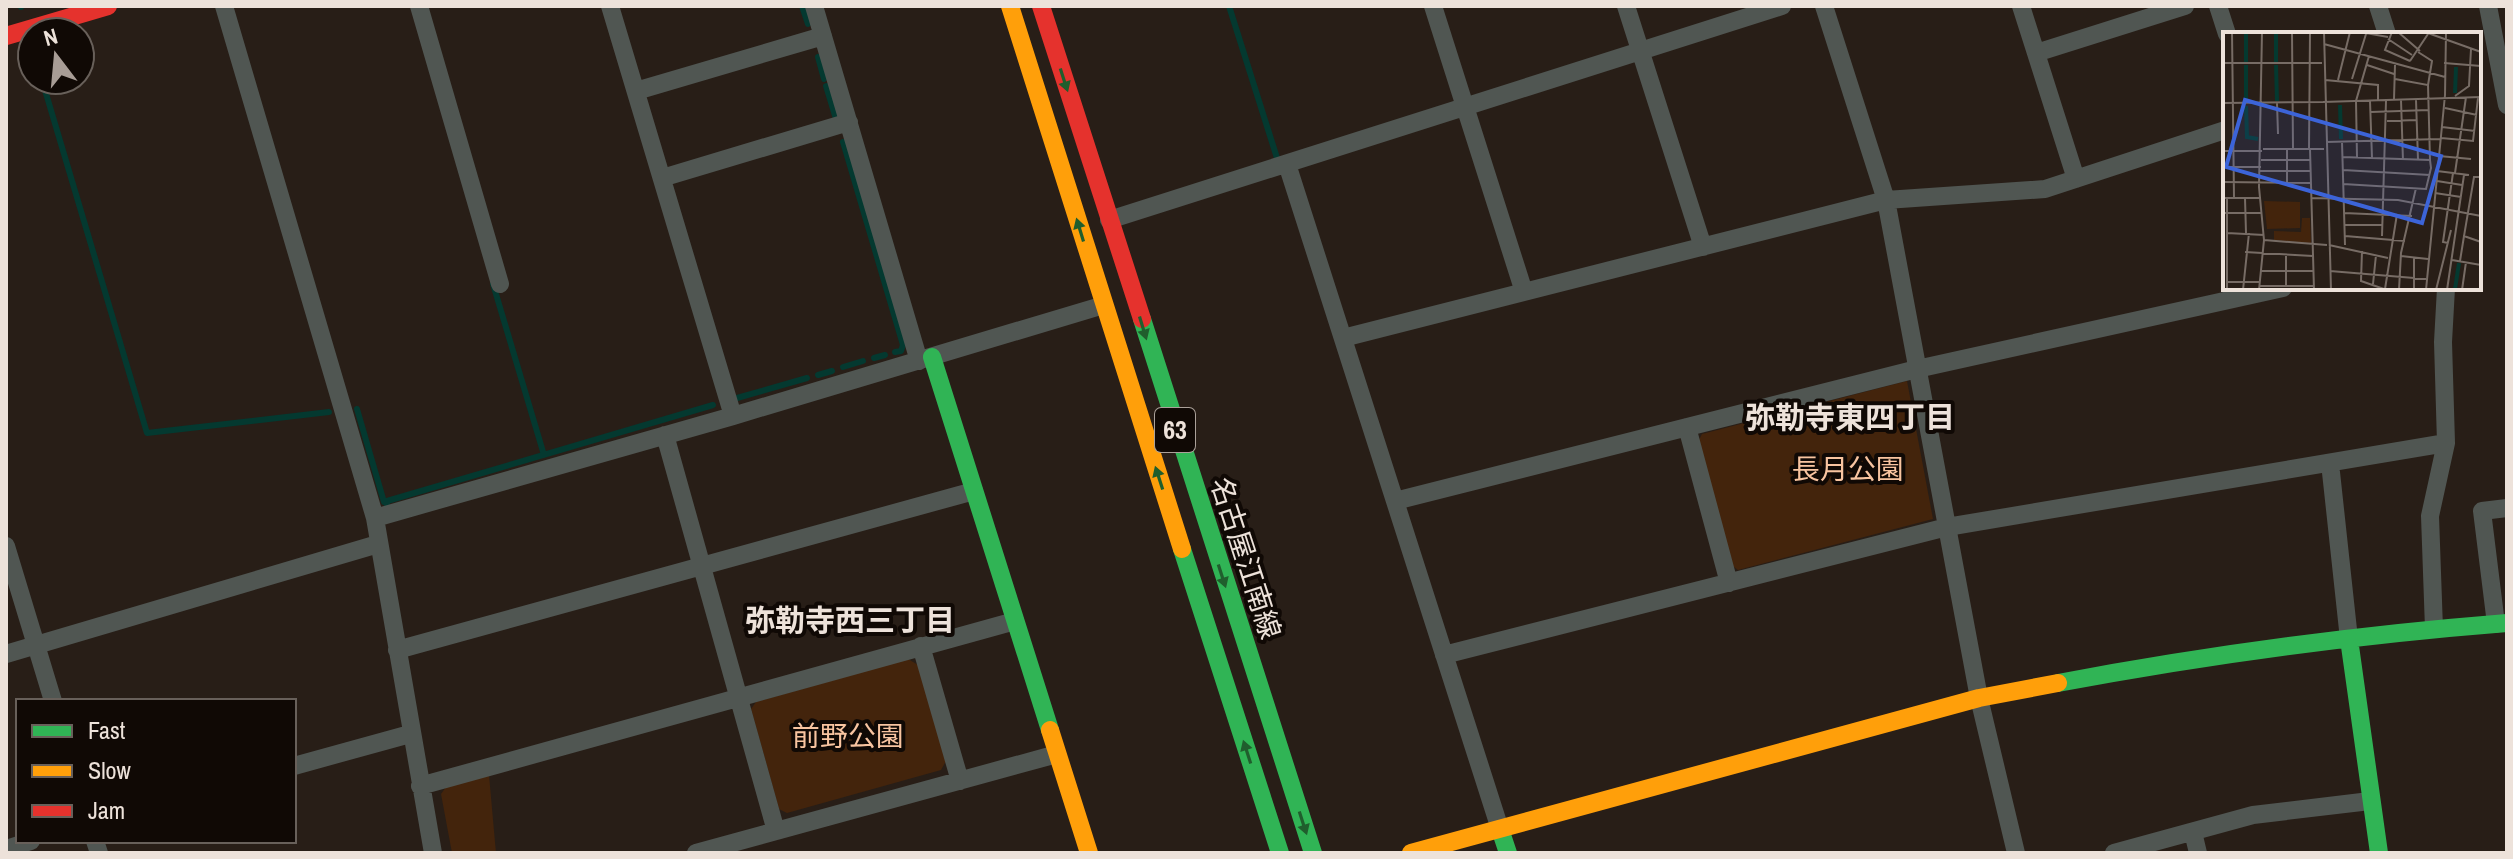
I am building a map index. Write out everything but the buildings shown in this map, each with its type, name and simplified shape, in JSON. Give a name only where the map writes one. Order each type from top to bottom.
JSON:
[{"type":"street","points":[[6,36],[108,6]]},
{"type":"street","points":[[224,6],[375,518],[433,853]]},
{"type":"street","points":[[419,6],[500,284]]},
{"type":"street","points":[[610,6],[733,416]]},
{"type":"street","points":[[814,6],[849,122],[926,359],[974,491],[1089,853]]},
{"type":"street","name":"名古屋江南線","points":[[1010,6],[1280,853]]},
{"type":"street","name":"名古屋江南線","points":[[1041,6],[1313,853]]},
{"type":"street","points":[[1433,6],[1524,292]]},
{"type":"street","points":[[1626,6],[1703,247]]},
{"type":"street","points":[[1109,220],[1782,6]]},
{"type":"street","points":[[1824,6],[1886,200],[1979,698],[2016,853]]},
{"type":"street","points":[[2021,6],[2076,179]]},
{"type":"street","points":[[2036,53],[2185,6]]},
{"type":"street","points":[[2218,6],[2226,32]]},
{"type":"street","points":[[2378,6],[2386,32]]},
{"type":"street","points":[[2488,6],[2507,105]]},
{"type":"street","points":[[636,91],[823,36]]},
{"type":"street","points":[[662,178],[849,122]]},
{"type":"street","points":[[1343,338],[1886,200],[2045,189],[2223,131]]},
{"type":"street","points":[[1287,164],[1508,853]]},
{"type":"street","points":[[1395,501],[1917,369],[2274,290]]},
{"type":"street","points":[[2434,629],[2430,516],[2446,443],[2443,342],[2446,290]]},
{"type":"street","points":[[375,518],[733,416],[1104,305]]},
{"type":"street","points":[[1687,427],[1729,583]]},
{"type":"street","points":[[665,435],[776,831]]},
{"type":"street","points":[[1444,655],[1947,527],[2446,443]]},
{"type":"street","points":[[2330,463],[2349,639],[2379,853]]},
{"type":"street","points":[[397,650],[974,491]]},
{"type":"street","points":[[1411,853],[1979,698],[2155,664],[2434,629],[2501,624],[2482,511],[2507,508]]},
{"type":"street","points":[[6,654],[378,544]]},
{"type":"street","points":[[6,546],[52,699]]},
{"type":"street","points":[[420,786],[1015,621]]},
{"type":"street","points":[[921,646],[960,781]]},
{"type":"street","points":[[296,765],[410,734]]},
{"type":"street","points":[[696,853],[1057,754]]},
{"type":"street","points":[[2114,853],[2253,815],[2370,801]]},
{"type":"street","points":[[2193,832],[2198,853]]},
{"type":"green space","name":"長月公園","points":[[1907,381],[1933,519],[1738,570],[1730,564],[1698,442],[1702,434]]},
{"type":"green space","name":"前野公園","points":[[908,659],[918,665],[946,761],[941,770],[787,813],[779,809],[751,709],[756,702]]},
{"type":"green space","points":[[489,775],[496,853],[452,853],[441,794],[446,787]]},
{"type":"waterway","points":[[802,6],[808,24]]},
{"type":"waterway","points":[[1229,6],[1277,158]]},
{"type":"waterway","points":[[818,57],[824,79]]},
{"type":"waterway","points":[[826,86],[836,119]]},
{"type":"waterway","points":[[47,96],[147,433],[329,412]]},
{"type":"waterway","points":[[843,142],[903,345],[901,351],[895,352]]},
{"type":"waterway","points":[[493,284],[544,455]]},
{"type":"waterway","points":[[874,358],[885,355]]},
{"type":"waterway","points":[[843,367],[863,361]]},
{"type":"waterway","points":[[818,375],[832,371]]},
{"type":"waterway","points":[[737,398],[807,378]]},
{"type":"waterway","points":[[387,505],[387,501],[713,405]]},
{"type":"waterway","points":[[357,409],[384,502],[387,501]]},
{"type":"traffic: fast","points":[[1142,319],[1313,853]]},
{"type":"traffic: fast","points":[[932,357],[1050,730]]},
{"type":"traffic: fast","points":[[1182,549],[1280,853]]},
{"type":"traffic: fast","points":[[2058,683],[2281,647],[2507,623]]},
{"type":"traffic: fast","points":[[2349,639],[2379,853]]},
{"type":"traffic: fast","points":[[1500,829],[1508,853]]},
{"type":"traffic: slow","points":[[1010,6],[1182,549]]},
{"type":"traffic: slow","points":[[1411,853],[1979,698],[2058,683]]},
{"type":"traffic: slow","points":[[1050,730],[1089,853]]},
{"type":"traffic: jam","points":[[6,36],[108,6]]},
{"type":"traffic: jam","points":[[1041,6],[1142,319]]},
{"type":"district","name":"弥勒寺東四丁目","points":[[1850,418]]},
{"type":"district","name":"弥勒寺西三丁目","points":[[850,621]]}]
